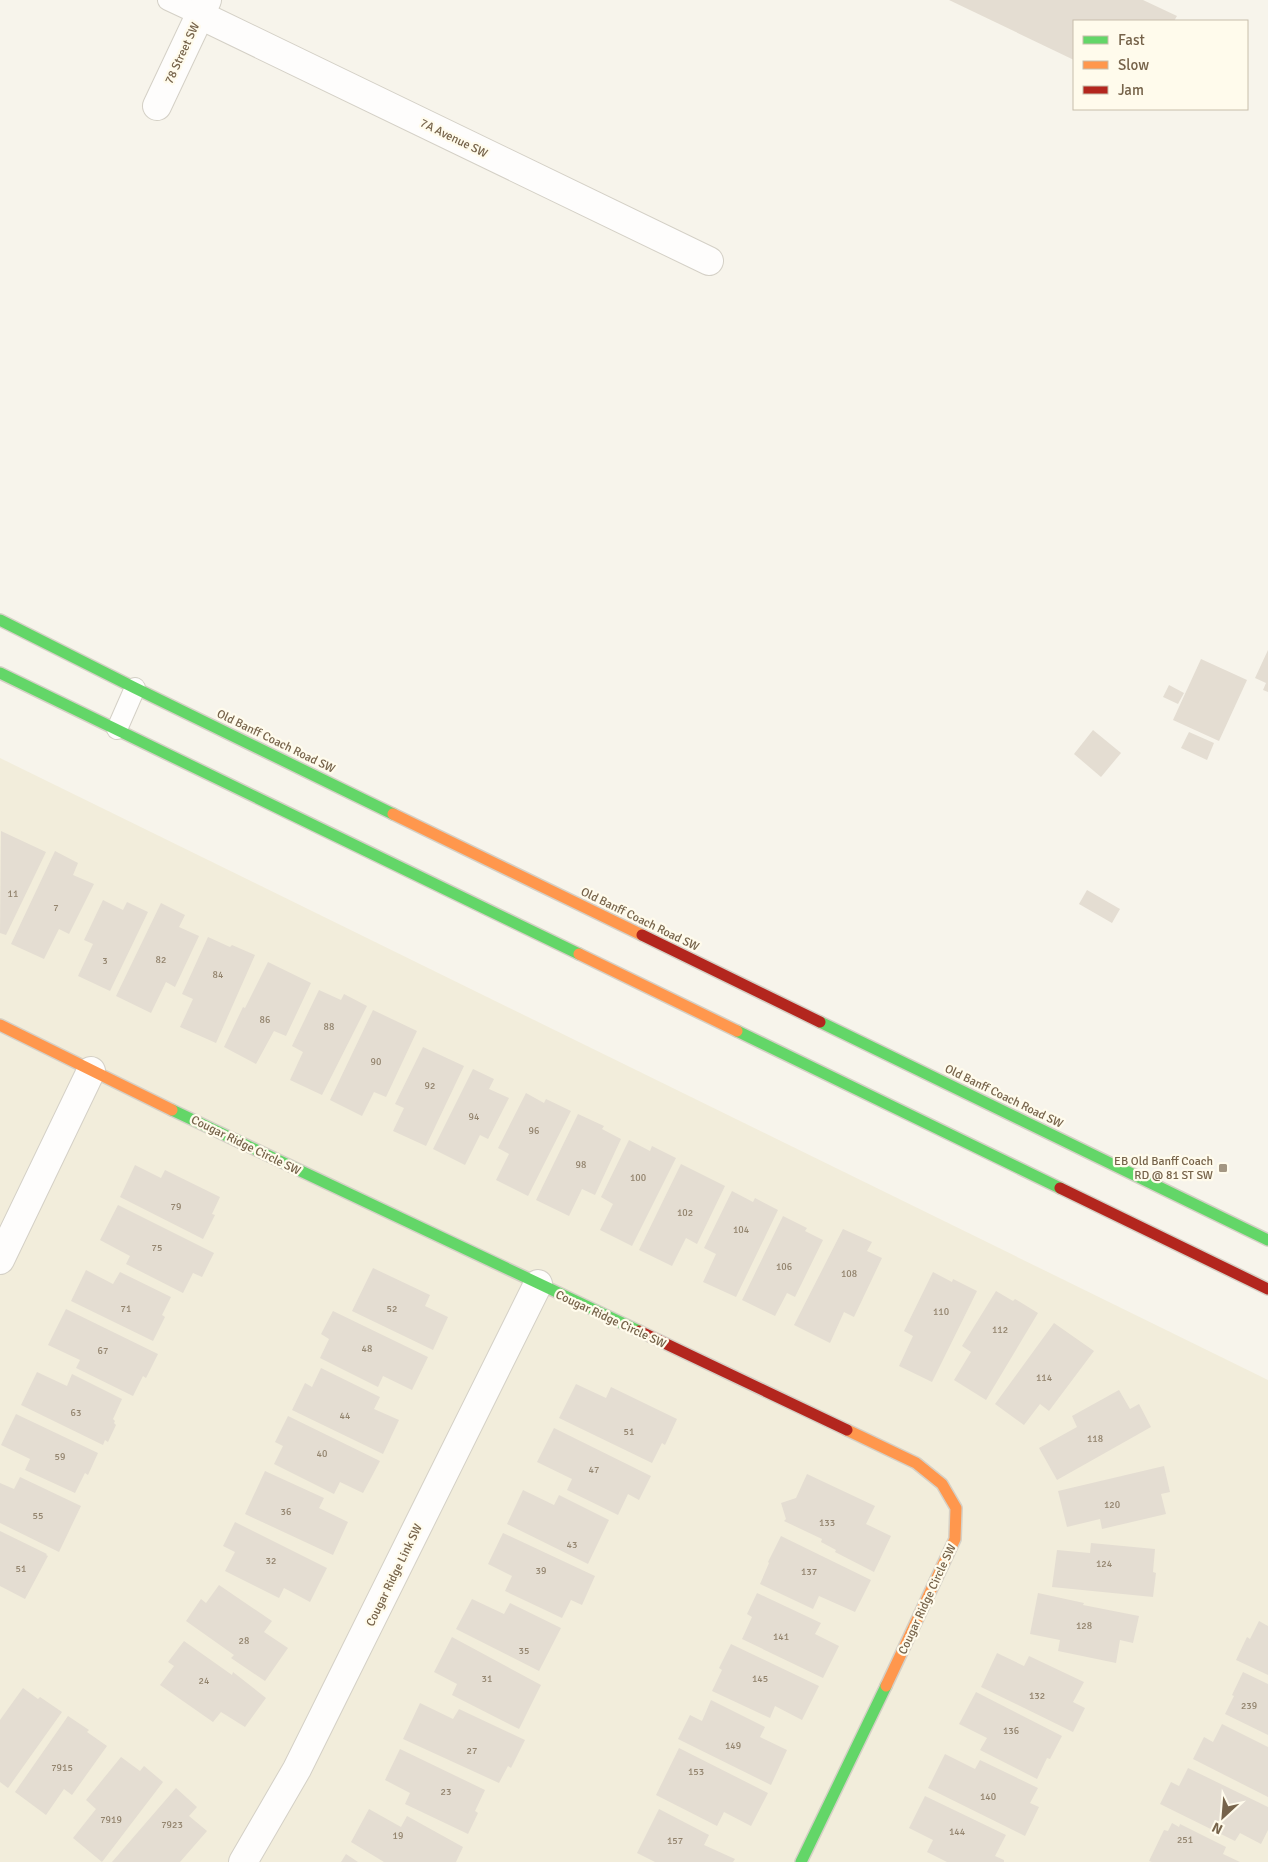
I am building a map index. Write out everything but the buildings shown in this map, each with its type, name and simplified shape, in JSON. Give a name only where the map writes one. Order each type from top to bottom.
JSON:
[{"type":"main road","name":"Old Banff Coach Road SW","points":[[0,620],[135,688],[1268,1240]]},
{"type":"main road","points":[[0,673],[1268,1289]]},
{"type":"main road","name":"Cougar Ridge Circle SW","points":[[0,1025],[538,1284],[916,1463],[942,1484],[956,1508],[955,1539],[801,1862]]},
{"type":"street","name":"78 Street SW","points":[[157,106],[204,8]]},
{"type":"street","name":"7A Avenue SW","points":[[204,8],[709,261]]},
{"type":"street","points":[[0,1260],[91,1070]]},
{"type":"street","name":"Cougar Ridge Link SW","points":[[243,1862],[297,1770],[538,1284]]},
{"type":"lane","points":[[168,0],[204,8]]},
{"type":"lane","points":[[116,729],[135,688]]},
{"type":"shaded area","points":[[0,758],[1268,1380],[1268,1862],[0,1862]]},
{"type":"traffic: fast","points":[[0,620],[393,814]]},
{"type":"traffic: fast","points":[[0,673],[579,954]]},
{"type":"traffic: fast","points":[[820,1022],[1268,1240]]},
{"type":"traffic: fast","points":[[737,1031],[1060,1188]]},
{"type":"traffic: fast","points":[[172,1110],[639,1331]]},
{"type":"traffic: fast","points":[[801,1862],[886,1686]]},
{"type":"traffic: slow","points":[[393,814],[642,935]]},
{"type":"traffic: slow","points":[[579,954],[737,1031]]},
{"type":"traffic: slow","points":[[0,1025],[172,1110]]},
{"type":"traffic: slow","points":[[847,1430],[916,1463],[942,1484],[956,1508],[955,1539],[886,1686]]},
{"type":"traffic: jam","points":[[642,935],[820,1022]]},
{"type":"traffic: jam","points":[[1060,1188],[1268,1289]]},
{"type":"traffic: jam","points":[[639,1331],[847,1430]]},
{"type":"place","name":"EB Old Banff Coach RD @ 81 ST SW","points":[[1223,1168]]}]
